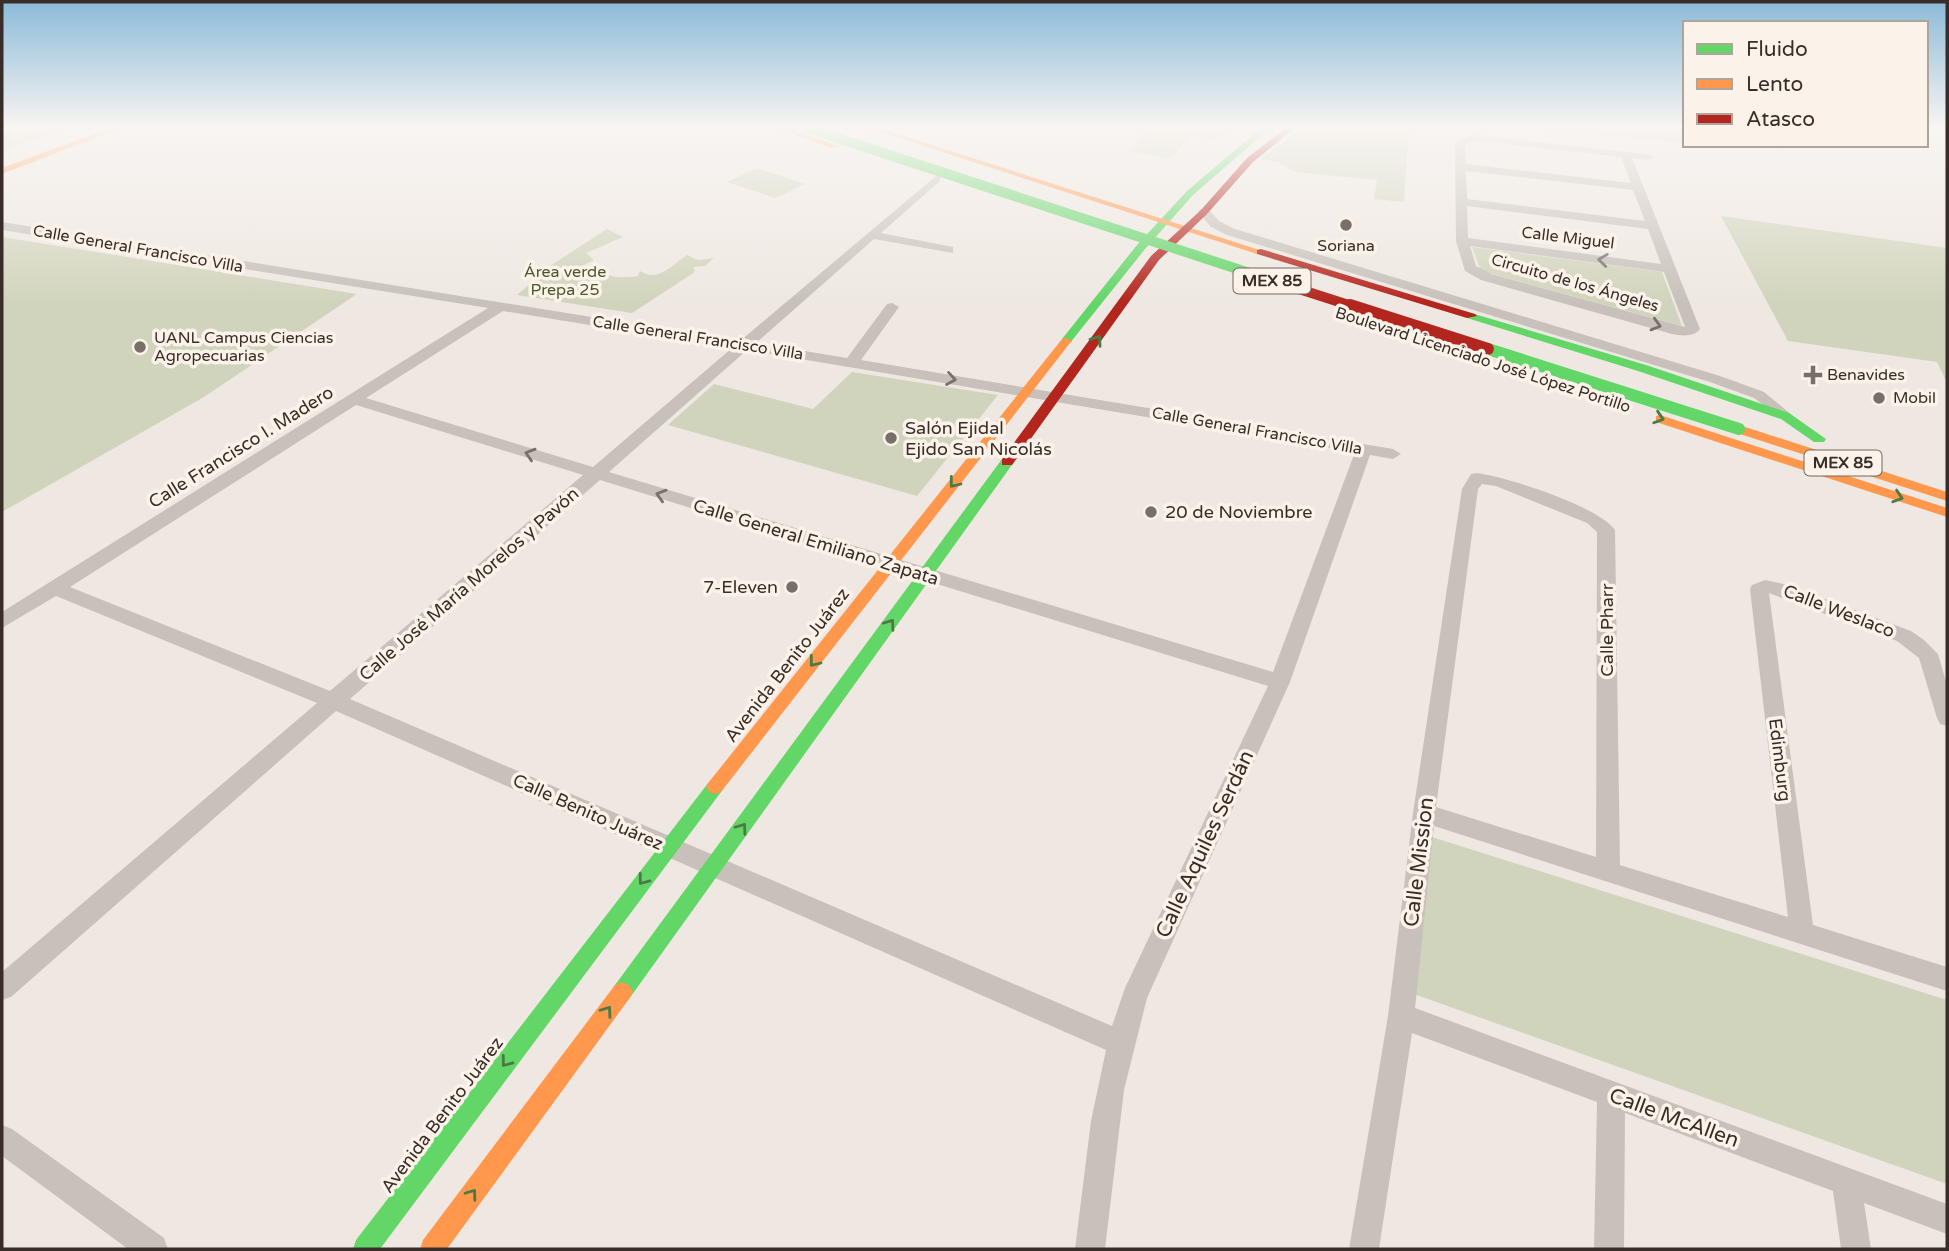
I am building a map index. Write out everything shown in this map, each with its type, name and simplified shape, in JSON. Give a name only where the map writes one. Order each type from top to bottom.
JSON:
[{"type":"main road","name":"Boulevard Licenciado José López Portillo","points":[[955,186],[1947,513]]},
{"type":"main road","name":"Boulevard Licenciado José López Portillo","points":[[985,186],[1271,280],[1741,422],[1819,439],[1947,481]]},
{"type":"main road","name":"Boulevard Licenciado José López Portillo","points":[[1020,186],[1741,422],[1947,497]]},
{"type":"main road","name":"Boulevard Licenciado José López Portillo","points":[[1053,186],[1785,416],[1819,439]]},
{"type":"main road","name":"Avenida Benito Juárez","points":[[365,1249],[668,847],[1141,247],[1198,186]]},
{"type":"main road","points":[[1214,186],[1222,190]]},
{"type":"main road","name":"Avenida Benito Juárez","points":[[432,1249],[714,868],[1159,253],[1203,212],[1225,186]]},
{"type":"main road","points":[[1133,212],[1156,213],[1181,206]]},
{"type":"main road","points":[[1104,235],[1125,234],[1139,229],[1143,220],[1133,212]]},
{"type":"main road","points":[[1242,281],[1234,267],[1238,261],[1258,254],[1271,254]]},
{"type":"main road","points":[[1327,261],[1354,279]]},
{"type":"main road","points":[[1416,298],[1461,300]]},
{"type":"street","name":"Calle José María Morelos y Pavón","points":[[2,988],[928,186]]},
{"type":"street","name":"Circuito de los Ángeles","points":[[1462,186],[1462,241],[1466,262],[1478,273],[1677,331],[1691,331],[1693,328],[1638,187]]},
{"type":"street","points":[[1633,186],[1638,187]]},
{"type":"street","points":[[1462,202],[1653,226]]},
{"type":"street","points":[[1203,212],[1221,228],[1327,261],[1461,300],[1575,324],[1599,343],[1744,389],[1769,402],[1785,416]]},
{"type":"street","name":"Calle General Francisco Villa","points":[[2,226],[1057,396],[1393,454]]},
{"type":"street","points":[[871,235],[949,250]]},
{"type":"street","name":"Calle Miguel","points":[[1462,241],[1670,269]]},
{"type":"street","name":"Calle Francisco I. Madero","points":[[2,621],[500,306]]},
{"type":"street","points":[[1575,324],[1592,306]]},
{"type":"street","points":[[851,363],[892,307]]},
{"type":"street","points":[[1599,343],[1625,316]]},
{"type":"street","name":"Calle General Emiliano Zapata","points":[[353,399],[1280,682]]},
{"type":"street","name":"Calle Aquiles Serdán","points":[[1090,1249],[1108,1092],[1119,1042],[1134,997],[1280,682],[1364,449]]},
{"type":"street","name":"Calle Mission","points":[[1364,1249],[1401,1016],[1424,813],[1470,484],[1477,478]]},
{"type":"street","name":"Calle Pharr","points":[[1477,478],[1499,481],[1593,519],[1606,530],[1608,872]]},
{"type":"street","name":"Calle Benito Juárez","points":[[54,587],[333,701],[1119,1042]]},
{"type":"street","name":"Calle Weslaco","points":[[1761,587],[1781,589],[1904,636],[1917,645],[1928,654],[1947,718]]},
{"type":"street","name":"Edimburg","points":[[1761,587],[1759,600],[1802,934]]},
{"type":"street","points":[[1424,813],[1947,979]]},
{"type":"street","name":"Calle McAllen","points":[[1401,1016],[1947,1219]]},
{"type":"street","points":[[1609,1249],[1611,1095]]},
{"type":"street","points":[[2,1139],[153,1249]]},
{"type":"street","points":[[1846,1181],[1856,1249]]},
{"type":"green space","points":[[740,186],[800,186],[775,198]]},
{"type":"green space","points":[[1376,186],[1405,186],[1404,202],[1374,199]]},
{"type":"green space","points":[[1721,216],[1947,248],[1947,383],[1937,362],[1788,341]]},
{"type":"green space","name":"Área verde Prepa 25","points":[[607,229],[623,237],[586,253],[594,260],[582,266],[587,269],[592,267],[608,275],[632,277],[638,276],[640,271],[659,274],[687,255],[698,260],[714,258],[705,266],[693,267],[695,272],[632,313],[517,295],[553,264]]},
{"type":"green space","points":[[2,237],[357,294],[204,397],[2,512]]},
{"type":"green space","points":[[1472,247],[1662,272],[1682,326],[1481,271]]},
{"type":"green space","points":[[852,372],[998,395],[917,496],[668,425],[714,384],[813,409]]},
{"type":"green space","points":[[1432,837],[1947,1000],[1947,1184],[1411,993]]},
{"type":"traffic: fast","points":[[985,186],[1271,280]]},
{"type":"traffic: fast","points":[[1066,341],[1141,247],[1198,186]]},
{"type":"traffic: fast","points":[[1471,316],[1642,368],[1785,416],[1819,439]]},
{"type":"traffic: fast","points":[[1488,349],[1739,429]]},
{"type":"traffic: fast","points":[[622,992],[1007,462]]},
{"type":"traffic: fast","points":[[365,1249],[715,787]]},
{"type":"traffic: slow","points":[[1055,186],[1261,252]]},
{"type":"traffic: slow","points":[[715,787],[1066,341]]},
{"type":"traffic: slow","points":[[1660,419],[1947,513]]},
{"type":"traffic: slow","points":[[1739,429],[1947,497]]},
{"type":"traffic: slow","points":[[432,1249],[622,992]]},
{"type":"traffic: jam","points":[[1007,462],[1155,258],[1204,212],[1227,186]]},
{"type":"traffic: jam","points":[[1261,252],[1471,316]]},
{"type":"traffic: jam","points":[[1271,280],[1488,349]]},
{"type":"place","name":"Soriana","points":[[1346,225]]},
{"type":"place","name":"UANL Campus Ciencias Agropecuarias","points":[[140,347]]},
{"type":"place","name":"Benavides","points":[[1813,375]]},
{"type":"place","name":"Mobil","points":[[1879,398]]},
{"type":"place","name":"Salón Ejidal Ejido San Nicolás","points":[[891,438]]},
{"type":"place","name":"20 de Noviembre","points":[[1151,512]]},
{"type":"place","name":"7-Eleven","points":[[792,587]]}]
